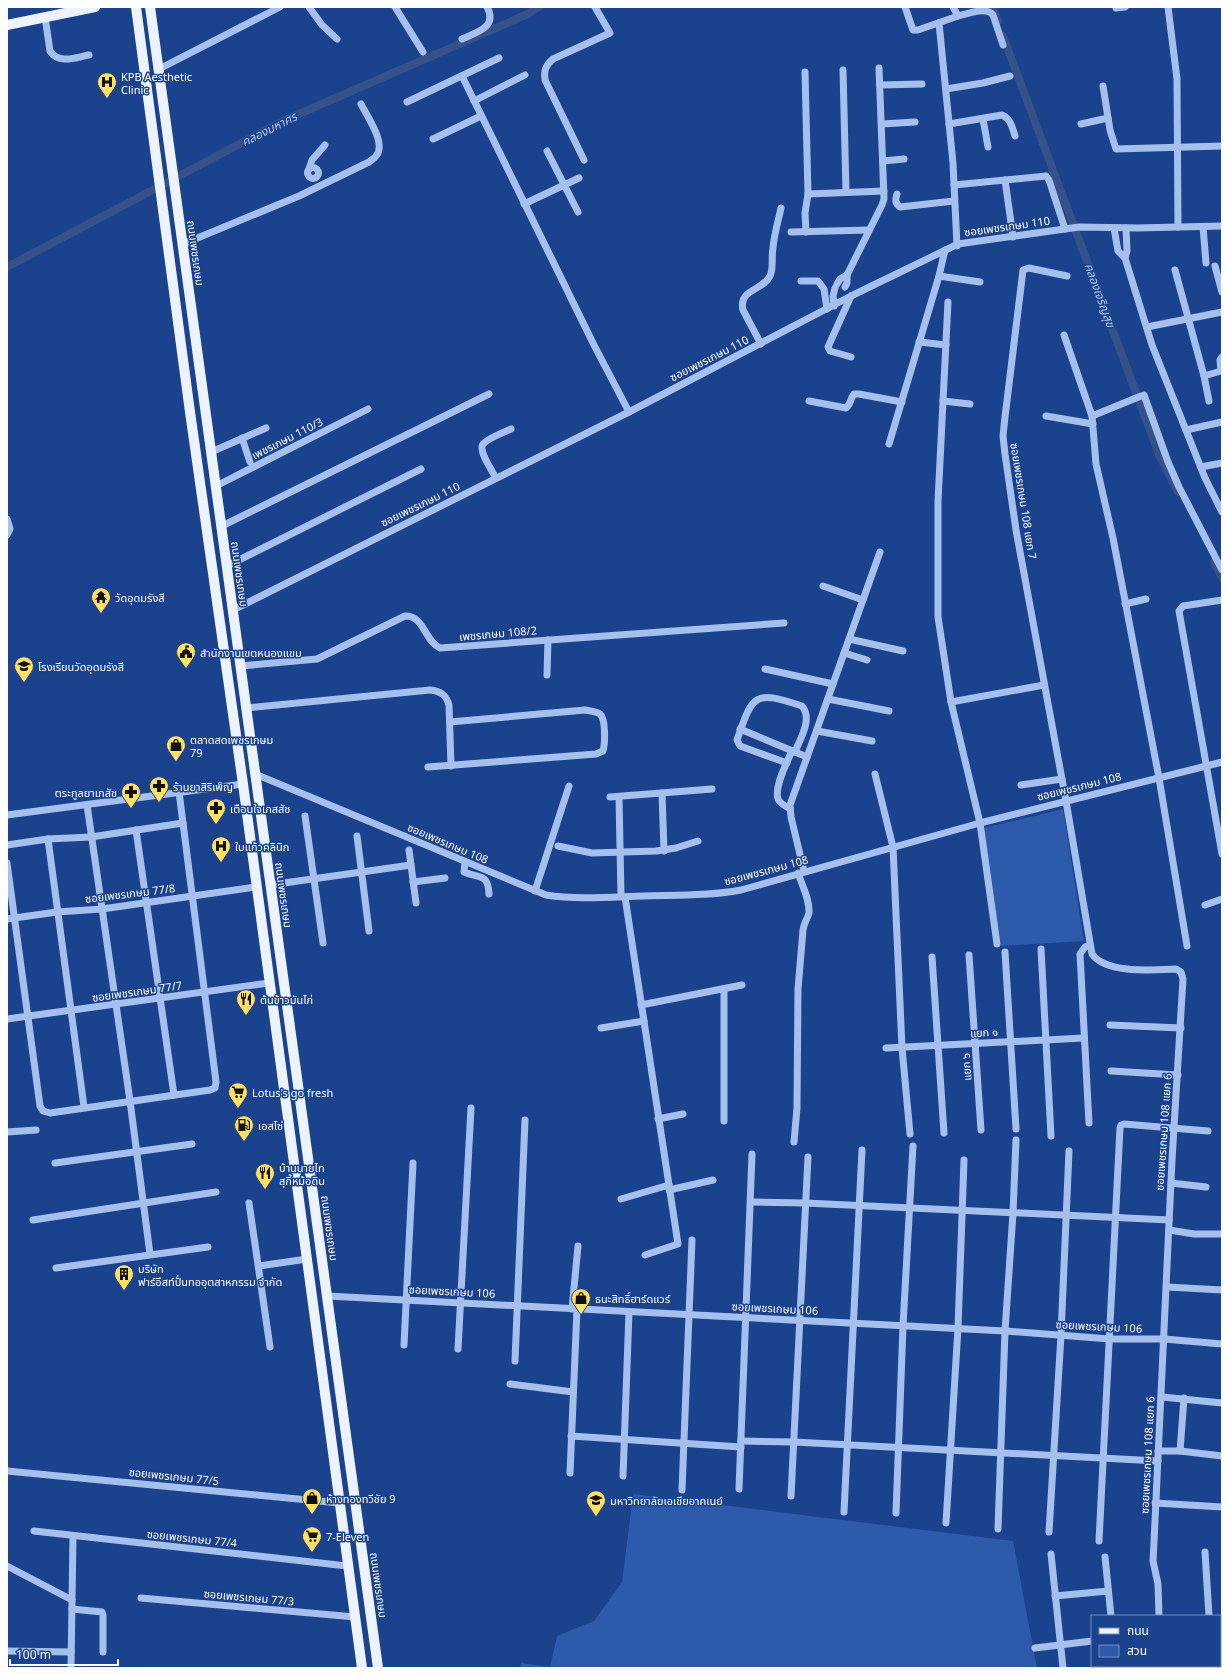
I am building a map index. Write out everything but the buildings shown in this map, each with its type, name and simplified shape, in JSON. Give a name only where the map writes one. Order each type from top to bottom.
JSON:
[{"type":"main road","points":[[7,25],[95,7]]},
{"type":"main road","points":[[136,7],[158,180],[243,784],[347,1566],[362,1668]]},
{"type":"main road","name":"ถนนเพชรเกษม","points":[[150,7],[378,1668]]},
{"type":"main road","points":[[202,489],[216,486]]},
{"type":"main road","points":[[347,1566],[364,1566]]},
{"type":"street","points":[[159,70],[280,7]]},
{"type":"street","points":[[309,7],[322,25],[337,38]]},
{"type":"street","points":[[395,7],[423,52]]},
{"type":"street","points":[[462,40],[482,30],[489,24],[491,19],[487,7]]},
{"type":"street","points":[[584,160],[545,80],[544,71],[546,64],[553,59],[610,33],[595,7]]},
{"type":"street","points":[[905,7],[913,30],[918,30],[958,16],[985,10],[993,15],[1003,45]]},
{"type":"street","points":[[954,7],[958,16]]},
{"type":"street","points":[[1116,8],[1125,7]]},
{"type":"street","points":[[1168,7],[1177,79],[1178,227]]},
{"type":"street","points":[[45,17],[50,51],[53,55],[58,58],[66,59],[89,55]]},
{"type":"street","points":[[939,23],[954,185],[957,246]]},
{"type":"street","points":[[407,102],[499,58]]},
{"type":"street","points":[[833,306],[848,283],[847,275],[882,204],[884,191],[879,68]]},
{"type":"street","points":[[843,70],[846,192]]},
{"type":"street","points":[[805,72],[808,194],[805,213],[806,232]]},
{"type":"street","points":[[474,101],[525,75]]},
{"type":"street","points":[[462,76],[594,345],[629,412]]},
{"type":"street","points":[[946,89],[983,83],[1010,76]]},
{"type":"street","points":[[880,85],[922,84]]},
{"type":"street","points":[[1103,86],[1113,145],[1116,149],[1222,146]]},
{"type":"street","points":[[183,244],[314,188],[369,162],[377,156],[380,149],[379,141],[361,104]]},
{"type":"street","points":[[949,124],[1002,115],[1011,122],[1015,136]]},
{"type":"street","points":[[433,138],[481,116]]},
{"type":"street","points":[[1080,124],[1108,118]]},
{"type":"street","points":[[983,119],[988,147]]},
{"type":"street","points":[[882,124],[915,122]]},
{"type":"street","points":[[314,188],[310,178],[317,176],[318,172],[316,169],[309,169],[312,160],[325,145]]},
{"type":"street","points":[[547,151],[578,212]]},
{"type":"street","points":[[883,161],[904,159]]},
{"type":"street","points":[[954,185],[1046,176],[1049,180],[1067,228]]},
{"type":"street","points":[[524,204],[579,178]]},
{"type":"street","points":[[1005,180],[1013,237]]},
{"type":"street","points":[[808,194],[884,191]]},
{"type":"street","points":[[897,194],[895,200],[896,204],[900,207],[954,201]]},
{"type":"street","points":[[760,344],[743,310],[742,299],[769,278],[771,272],[774,235],[781,208]]},
{"type":"street","name":"ซอยเพชรเกษม 110","points":[[233,610],[629,412],[851,296],[945,250],[957,246],[958,244],[1079,227],[1126,228],[1222,226]]},
{"type":"street","points":[[1203,227],[1206,263]]},
{"type":"street","points":[[1114,228],[1118,251],[1124,258],[1152,345],[1200,467],[1219,500],[1222,512]]},
{"type":"street","points":[[1124,258],[1127,251],[1126,228]]},
{"type":"street","points":[[791,232],[869,230]]},
{"type":"street","points":[[889,444],[939,276],[945,250]]},
{"type":"street","points":[[1215,266],[1222,292]]},
{"type":"street","name":"ซอยเพชรเกษม 108 แยก 7","points":[[1044,685],[1016,530],[1003,436],[1023,270],[1030,268],[1067,276]]},
{"type":"street","points":[[1175,270],[1204,376],[1209,402]]},
{"type":"street","points":[[833,306],[833,296],[836,286],[840,279],[847,275]]},
{"type":"street","points":[[939,276],[980,282]]},
{"type":"street","points":[[801,281],[814,280],[822,286],[833,306]]},
{"type":"street","points":[[851,296],[828,347],[830,351],[851,357]]},
{"type":"street","points":[[948,302],[938,501],[938,617],[951,702],[980,824],[997,944]]},
{"type":"street","points":[[1147,327],[1222,312]]},
{"type":"street","points":[[1064,335],[1092,416],[1096,464],[1159,778],[1187,946]]},
{"type":"street","points":[[919,342],[946,345]]},
{"type":"street","points":[[1204,376],[1222,373],[1220,360],[1222,357]]},
{"type":"street","points":[[222,526],[489,394]]},
{"type":"street","points":[[808,401],[846,408],[851,397],[854,394],[859,394],[902,402]]},
{"type":"street","points":[[1092,416],[1143,396],[1179,487],[1222,570]]},
{"type":"street","points":[[943,401],[970,404]]},
{"type":"street","name":"เพชรเกษม 110/3","points":[[216,486],[368,410]]},
{"type":"street","points":[[1046,416],[1093,424]]},
{"type":"street","points":[[1186,430],[1222,422]]},
{"type":"street","points":[[212,452],[266,428]]},
{"type":"street","points":[[496,478],[483,454],[483,444],[511,429]]},
{"type":"street","points":[[242,438],[250,462]]},
{"type":"street","points":[[1200,467],[1222,463]]},
{"type":"street","points":[[227,566],[421,469]]},
{"type":"street","points":[[7,518],[10,529],[7,535]]},
{"type":"street","points":[[794,1142],[797,1108],[798,989],[804,922],[809,915],[809,908],[790,809],[792,798],[880,552]]},
{"type":"street","points":[[822,586],[863,600]]},
{"type":"street","points":[[1125,604],[1146,599]]},
{"type":"street","points":[[1222,600],[1183,606],[1178,611],[1222,854]]},
{"type":"street","name":"เพชรเกษม 108/2","points":[[241,666],[317,659],[405,616],[410,616],[417,620],[432,644],[440,648],[784,623]]},
{"type":"street","points":[[849,639],[903,651]]},
{"type":"street","points":[[547,675],[548,640]]},
{"type":"street","points":[[844,653],[868,660]]},
{"type":"street","points":[[765,669],[833,684]]},
{"type":"street","points":[[951,702],[1044,685]]},
{"type":"street","name":"ซอยเพชรเกษม 108 แยก 6","points":[[1044,685],[1066,801],[1092,954],[1095,958],[1122,969],[1176,969],[1181,972],[1183,989],[1169,1220],[1162,1397],[1153,1561],[1158,1584],[1159,1615]]},
{"type":"street","points":[[246,708],[437,690],[444,694],[447,698],[450,722],[451,766]]},
{"type":"street","points":[[787,763],[740,746],[736,740],[749,707],[762,697],[769,696],[779,698],[802,706],[806,714],[807,720],[780,781],[778,799],[782,804],[790,809]]},
{"type":"street","points":[[828,699],[889,711]]},
{"type":"street","points":[[428,767],[596,754],[603,751],[605,741],[602,717],[599,713],[585,710],[450,722]]},
{"type":"street","points":[[740,729],[807,757]]},
{"type":"street","points":[[817,731],[872,741]]},
{"type":"street","name":"ซอยเพชรเกษม 108","points":[[255,774],[535,891],[557,897],[715,894],[741,890],[893,847],[1066,801],[1222,762]]},
{"type":"street","points":[[875,774],[893,847],[902,1048],[910,1134]]},
{"type":"street","points":[[1021,785],[1062,779]]},
{"type":"street","points":[[7,816],[243,784]]},
{"type":"street","points":[[535,891],[569,786]]},
{"type":"street","points":[[610,797],[712,789]]},
{"type":"street","points":[[7,863],[10,918],[27,1016],[40,1106],[43,1111],[50,1113],[210,1090],[215,1088],[216,1082],[205,992],[178,792]]},
{"type":"street","points":[[662,793],[664,851]]},
{"type":"street","points":[[619,797],[620,853],[623,896],[644,1021],[678,1244],[645,1255]]},
{"type":"street","points":[[87,806],[130,1101],[150,1254]]},
{"type":"street","points":[[305,816],[323,943]]},
{"type":"street","points":[[7,845],[91,837],[183,823]]},
{"type":"street","points":[[136,830],[162,999],[174,1095]]},
{"type":"street","points":[[356,836],[369,931]]},
{"type":"street","points":[[48,840],[84,1107]]},
{"type":"street","points":[[558,846],[592,853],[620,853],[664,851],[698,841]]},
{"type":"street","points":[[409,850],[416,903]]},
{"type":"street","points":[[465,862],[464,872],[484,878],[488,882],[489,894]]},
{"type":"street","points":[[270,885],[411,865]]},
{"type":"street","points":[[413,882],[445,878]]},
{"type":"street","name":"ซอยเพชรเกษม 77/8","points":[[10,918],[57,912],[102,909],[256,887]]},
{"type":"street","points":[[1205,905],[1222,899]]},
{"type":"street","points":[[1089,1123],[1080,954],[1084,947],[1090,945]]},
{"type":"street","points":[[1041,950],[1051,1136]]},
{"type":"street","points":[[1005,952],[1016,1129]]},
{"type":"street","name":"แยก ๖","points":[[970,955],[981,1130]]},
{"type":"street","points":[[932,957],[944,1133]]},
{"type":"street","name":"ซอยเพชรเกษม 77/7","points":[[7,1019],[162,999],[269,983]]},
{"type":"street","points":[[641,1005],[742,985]]},
{"type":"street","points":[[724,989],[724,1121]]},
{"type":"street","points":[[601,1028],[644,1021]]},
{"type":"street","points":[[1110,1025],[1181,1028]]},
{"type":"street","name":"แยก ๑","points":[[886,1048],[1084,1038]]},
{"type":"street","points":[[1111,1071],[1178,1075]]},
{"type":"street","points":[[458,1349],[471,1108]]},
{"type":"street","points":[[658,1119],[684,1114]]},
{"type":"street","points":[[515,1361],[525,1120]]},
{"type":"street","points":[[1099,1541],[1121,1125],[1174,1127],[1208,1131]]},
{"type":"street","points":[[7,1132],[36,1130]]},
{"type":"street","points":[[998,1529],[1005,1331],[1013,1213],[1016,1140]]},
{"type":"street","points":[[55,1163],[192,1144]]},
{"type":"street","points":[[896,1513],[903,1326],[913,1146]]},
{"type":"street","points":[[844,1512],[862,1150]]},
{"type":"street","points":[[1049,1532],[1061,1335],[1069,1151]]},
{"type":"street","points":[[739,1489],[747,1318],[752,1154]]},
{"type":"street","points":[[791,1496],[808,1157]]},
{"type":"street","points":[[946,1523],[958,1328],[964,1160]]},
{"type":"street","points":[[404,1345],[413,1163]]},
{"type":"street","points":[[621,1199],[713,1180]]},
{"type":"street","points":[[1171,1183],[1206,1187]]},
{"type":"street","points":[[33,1220],[216,1192]]},
{"type":"street","points":[[750,1202],[805,1203],[962,1212],[1169,1220]]},
{"type":"street","points":[[250,1203],[270,1347]]},
{"type":"street","points":[[1169,1230],[1194,1234],[1222,1234]]},
{"type":"street","points":[[682,1490],[692,1240]]},
{"type":"street","points":[[570,1473],[578,1246]]},
{"type":"street","points":[[56,1268],[208,1247]]},
{"type":"street","points":[[259,1266],[307,1259]]},
{"type":"street","points":[[1167,1287],[1222,1290]]},
{"type":"street","name":"ซอยเพชรเกษม 106","points":[[327,1296],[958,1328],[1110,1339],[1164,1339],[1222,1344]]},
{"type":"street","points":[[623,1476],[629,1312]]},
{"type":"street","points":[[510,1384],[573,1392]]},
{"type":"street","points":[[1162,1397],[1222,1402]]},
{"type":"street","points":[[1180,1451],[1184,1398]]},
{"type":"street","points":[[571,1436],[741,1444],[794,1442],[1158,1461]]},
{"type":"street","points":[[1158,1451],[1180,1451],[1222,1456]]},
{"type":"street","name":"ซอยเพชรเกษม 77/5","points":[[7,1471],[339,1503]]},
{"type":"street","points":[[1155,1503],[1222,1507]]},
{"type":"street","name":"ซอยเพชรเกษม 77/4","points":[[34,1532],[347,1566]]},
{"type":"street","points":[[71,1668],[73,1536]]},
{"type":"street","points":[[1205,1552],[1209,1615]]},
{"type":"street","points":[[1051,1554],[1063,1668]]},
{"type":"street","points":[[1105,1557],[1111,1615]]},
{"type":"street","points":[[7,1566],[72,1600]]},
{"type":"street","points":[[1055,1596],[1108,1591]]},
{"type":"street","name":"ซอยเพชรเกษม 77/3","points":[[141,1598],[355,1617]]},
{"type":"street","points":[[72,1609],[102,1612],[102,1652]]},
{"type":"street","points":[[1035,1648],[1091,1641]]},
{"type":"street","points":[[7,1651],[71,1652]]},
{"type":"green space","points":[[1063,809],[1084,941],[1001,946],[984,828]]},
{"type":"green space","points":[[633,1494],[1013,1541],[1037,1668],[520,1668],[521,1663],[550,1667],[557,1636],[594,1621],[622,1582]]},
{"type":"waterway","name":"คลองมหาศร","points":[[7,267],[283,121],[528,14],[539,7]]},
{"type":"waterway","name":"คลองเจริญสุข","points":[[993,7],[998,21]]},
{"type":"waterway","name":"คลองเจริญสุข","points":[[1003,36],[1160,457],[1178,492]]},
{"type":"waterway","name":"คลองเจริญสุข","points":[[1214,562],[1222,577]]},
{"type":"place","name":"KPB Aesthetic Clinic","points":[[107,99]]},
{"type":"place","name":"วัดอุดมรังสี","points":[[101,614]]},
{"type":"place","name":"สำนักงานเขตหนองแขม","points":[[186,669]]},
{"type":"place","name":"โรงเรียนวัดอุดมรังสี","points":[[24,683]]},
{"type":"place","name":"ตลาดสดเพชรเกษม 79","points":[[176,762]]},
{"type":"place","name":"ร้านยาสิริเพ็ญ","points":[[159,803]]},
{"type":"place","name":"ตระกูลยาเภสัช","points":[[131,809]]},
{"type":"place","name":"เตือนใจเภสสัช","points":[[216,825]]},
{"type":"place","name":"ใบแก้วคลินิก","points":[[221,863]]},
{"type":"place","name":"ต้นข้าวมันไก่","points":[[246,1016]]},
{"type":"place","name":"Lotus's go fresh","points":[[238,1109]]},
{"type":"place","name":"เอสโซ่","points":[[244,1142]]},
{"type":"place","name":"บ้านนายไท สุกี้หม้อดิน","points":[[265,1190]]},
{"type":"place","name":"บริษัท ฟาร์อีสท์ปั่นทออุตสาหกรรม จำกัด","points":[[124,1291]]},
{"type":"place","name":"ธนะสิทธิ์ฮาร์ดแวร์","points":[[581,1315]]},
{"type":"place","name":"ห้างทองทวีชัย 9","points":[[312,1515]]},
{"type":"place","name":"มหาวิทยาลัยเอเชียอาคเนย์","points":[[596,1517]]},
{"type":"place","name":"7-Eleven","points":[[312,1553]]}]
